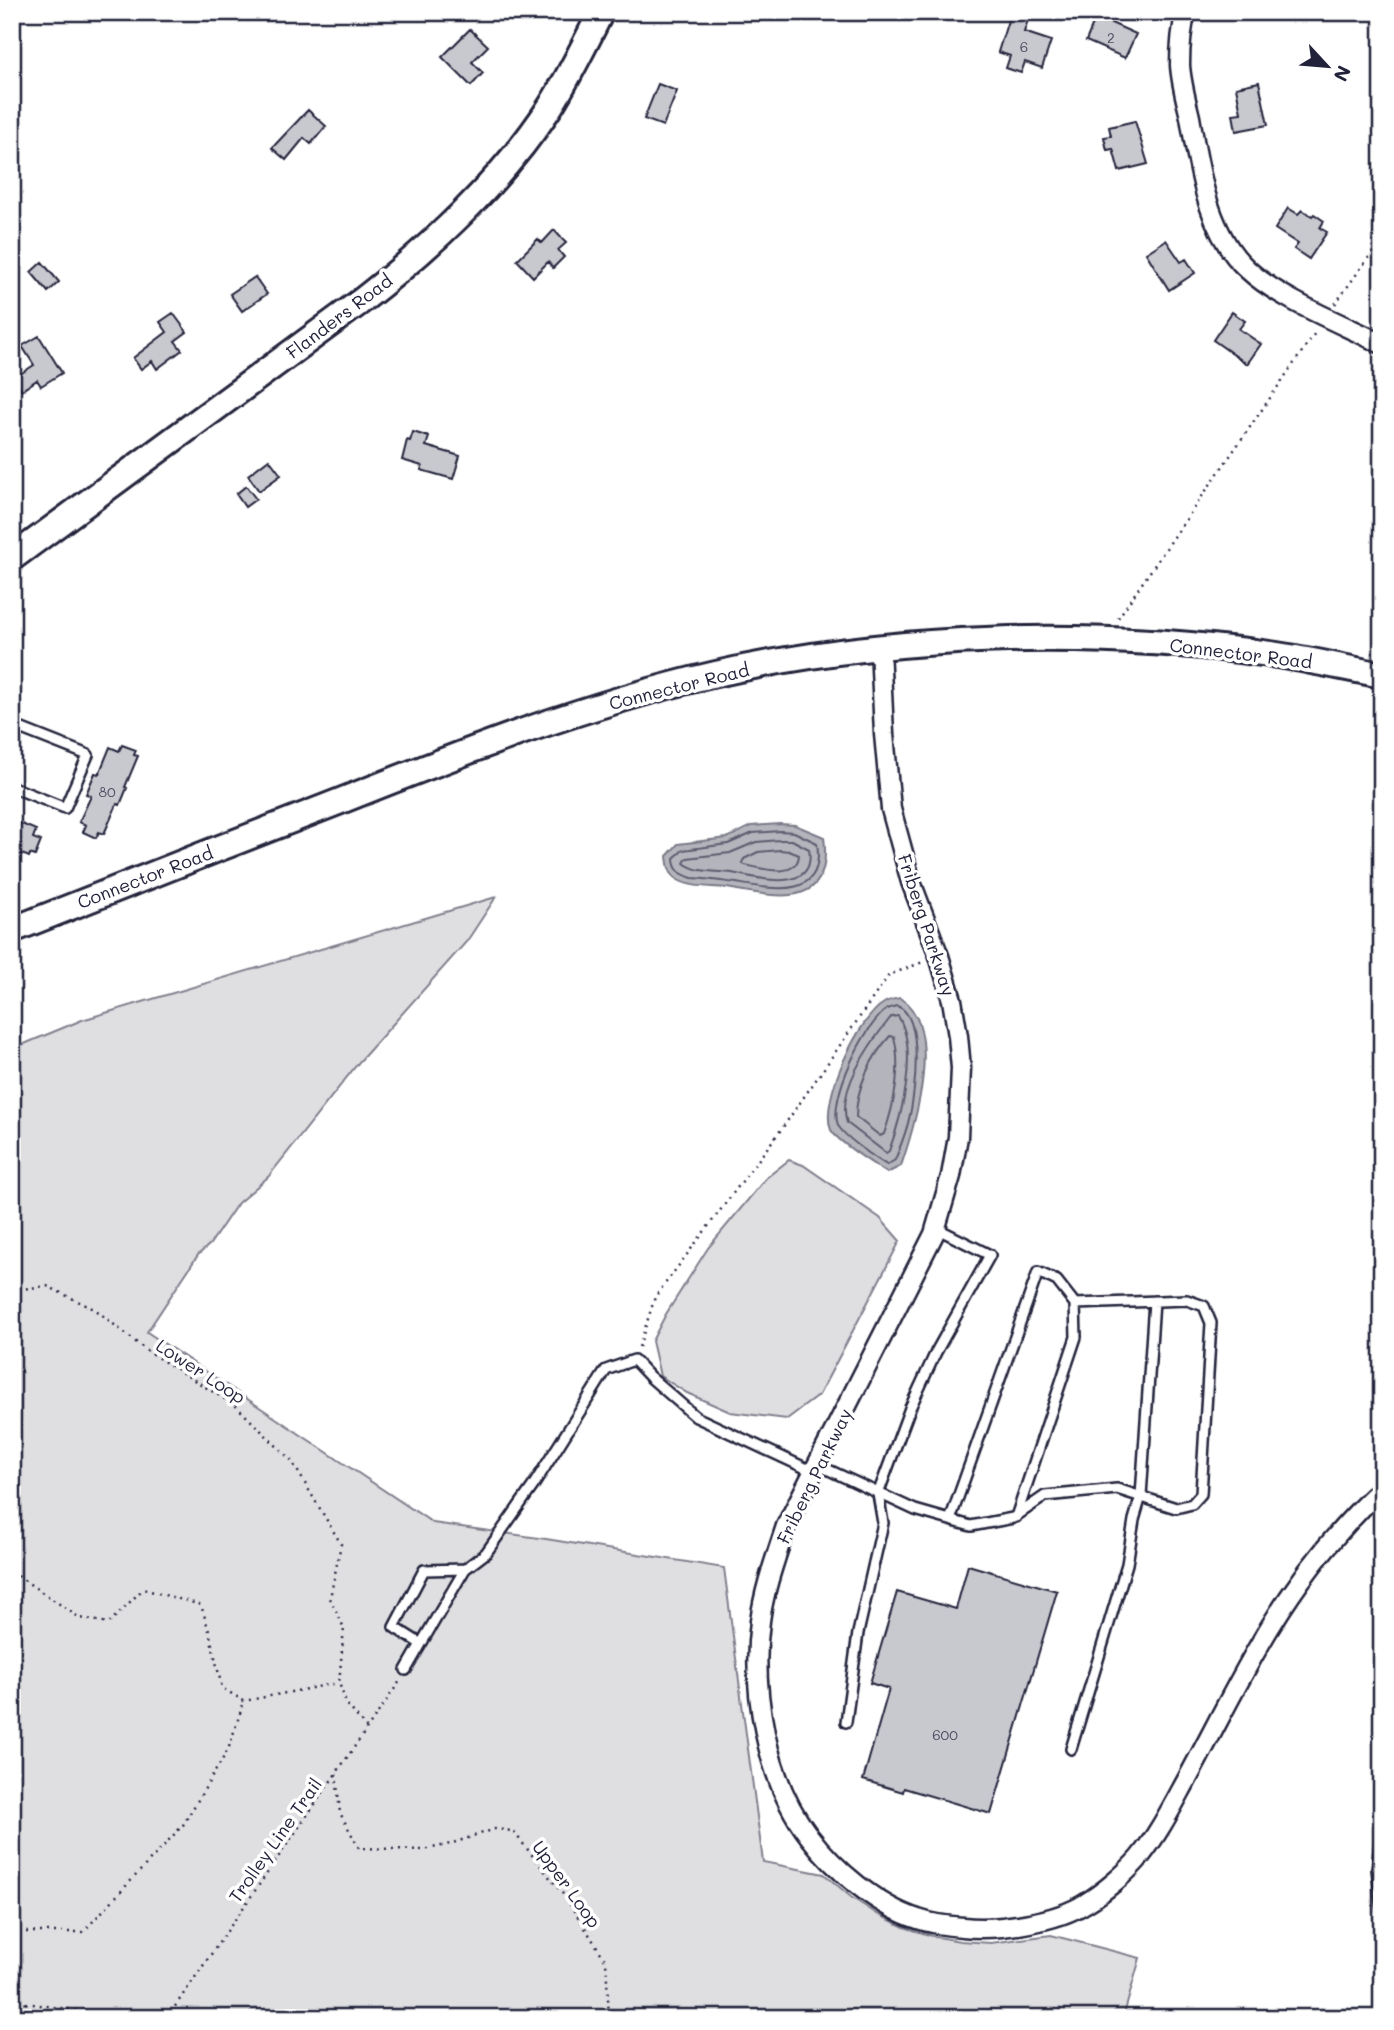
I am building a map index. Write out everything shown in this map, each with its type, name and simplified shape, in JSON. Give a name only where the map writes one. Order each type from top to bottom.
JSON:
[{"type":"street","name":"Flanders Road","points":[[12,558],[360,302],[445,230],[506,166],[551,106],[601,12]]},
{"type":"street","points":[[1186,12],[1181,30],[1180,67],[1211,214],[1227,243],[1246,269],[1275,289],[1382,344]]},
{"type":"street","name":"Connector Road","points":[[12,930],[410,773],[603,705],[730,671],[780,661],[954,642],[1102,641],[1158,643],[1271,654],[1381,673]]},
{"type":"street","name":"Friberg Parkway","points":[[880,648],[891,809],[911,881],[952,1000],[961,1068],[961,1104],[951,1176],[936,1228],[786,1526],[760,1620],[758,1665],[761,1712],[785,1797],[805,1831],[825,1857],[851,1880],[917,1919],[983,1929],[1015,1926],[1051,1917],[1085,1904],[1138,1859],[1164,1822],[1270,1627],[1333,1538],[1382,1488]]},
{"type":"lane","points":[[12,725],[89,755],[65,808],[12,787]]},
{"type":"lane","points":[[846,1722],[858,1633],[883,1523],[878,1494],[910,1408],[936,1352],[990,1255],[936,1228]]},
{"type":"lane","points":[[950,1520],[1038,1272],[1057,1281],[1075,1304],[1076,1337],[1016,1517]]},
{"type":"lane","points":[[404,1673],[465,1569],[486,1553],[533,1486],[606,1370],[634,1360],[696,1417],[915,1510],[971,1526],[1016,1517],[1045,1496],[1117,1489],[1176,1508],[1192,1504],[1201,1493],[1211,1323],[1203,1306],[1187,1300],[1075,1304]]},
{"type":"lane","points":[[1071,1749],[1127,1564],[1141,1496],[1154,1301]]},
{"type":"lane","points":[[421,1644],[394,1626],[424,1570],[465,1569]]},
{"type":"lane","points":[[1382,1826],[1377,1869],[1382,1910]]},
{"type":"path","points":[[1102,641],[1382,239]]},
{"type":"path","points":[[634,1360],[655,1297],[783,1127],[889,975],[939,956]]},
{"type":"path","name":"Lower Loop","points":[[12,1290],[47,1286],[96,1310],[146,1351],[236,1406],[291,1460],[341,1544],[330,1598],[344,1628],[339,1683]]},
{"type":"path","points":[[12,1572],[80,1618],[108,1623],[143,1589],[201,1605],[222,1688],[244,1701],[339,1683],[346,1703],[367,1729]]},
{"type":"path","name":"Trolley Line Trail","points":[[168,2017],[404,1673]]},
{"type":"path","points":[[12,1932],[83,1932],[183,1825],[228,1750],[244,1701]]},
{"type":"path","name":"Upper Loop","points":[[336,1774],[340,1814],[359,1847],[424,1850],[495,1829],[513,1831],[566,1898],[606,1961],[609,2018]]},
{"type":"path","points":[[12,2001],[82,2011],[89,2018]]},
{"type":"path","points":[[20,2018],[26,2002]]},
{"type":"shaded area","points":[[496,897],[467,941],[359,1062],[268,1177],[238,1203],[210,1244],[198,1255],[147,1332],[433,1523],[724,1568],[763,1862],[824,1874],[877,1914],[932,1936],[991,1943],[1051,1935],[1140,1958],[1123,2018],[12,2018],[12,1049],[82,1020]]},
{"type":"shaded area","points":[[789,1160],[803,1165],[880,1218],[900,1241],[819,1395],[787,1419],[730,1412],[687,1393],[660,1376],[652,1341],[708,1248],[766,1178]]},
{"type":"water","points":[[795,825],[824,837],[825,861],[820,878],[810,889],[797,894],[781,895],[695,886],[678,880],[670,870],[667,856],[678,844],[727,838],[751,826]]},
{"type":"water","points":[[900,998],[914,1012],[921,1031],[923,1078],[913,1127],[901,1166],[887,1173],[840,1140],[831,1130],[829,1117],[836,1081],[863,1025],[874,1011],[886,1002]]},
{"type":"building","points":[[1098,12],[1114,17],[1111,23],[1136,34],[1125,58],[1086,41]]},
{"type":"building","points":[[1010,14],[1028,20],[1024,32],[1051,41],[1042,68],[1025,62],[1021,73],[1006,68],[1010,56],[998,52]]},
{"type":"building","points":[[470,29],[488,46],[472,62],[483,73],[471,86],[442,57]]},
{"type":"building","points":[[1259,82],[1268,125],[1236,131],[1233,114],[1241,113],[1236,87]]},
{"type":"building","points":[[658,84],[677,91],[663,126],[644,119]]},
{"type":"building","points":[[308,110],[326,126],[311,144],[304,138],[286,160],[272,148]]},
{"type":"building","points":[[1135,121],[1148,164],[1119,171],[1113,149],[1107,150],[1104,137],[1111,136],[1109,127]]},
{"type":"building","points":[[1288,208],[1298,214],[1302,210],[1312,216],[1314,214],[1324,221],[1320,228],[1327,232],[1309,259],[1294,249],[1298,244],[1275,229]]},
{"type":"building","points":[[554,230],[566,243],[558,250],[564,257],[553,268],[548,262],[533,277],[517,260],[538,239],[542,243]]},
{"type":"building","points":[[1166,240],[1181,262],[1186,259],[1195,273],[1169,290],[1146,253]]},
{"type":"building","points":[[42,262],[59,282],[48,292],[31,272]]},
{"type":"building","points":[[255,277],[267,294],[242,311],[230,294]]},
{"type":"building","points":[[1232,312],[1245,321],[1239,329],[1261,344],[1247,364],[1213,340]]},
{"type":"building","points":[[173,313],[187,332],[175,341],[182,350],[157,369],[152,361],[141,369],[133,358],[167,332],[160,322]]},
{"type":"building","points":[[39,336],[62,373],[41,386],[37,380],[22,390],[14,378],[34,365],[22,346]]},
{"type":"building","points":[[413,432],[429,437],[426,446],[460,456],[453,479],[421,470],[422,466],[402,460],[407,440],[410,441]]},
{"type":"building","points":[[269,459],[281,475],[259,491],[248,475]]},
{"type":"building","points":[[246,486],[256,499],[245,507],[236,494]]},
{"type":"building","points":[[122,745],[136,750],[134,755],[138,756],[120,805],[117,804],[104,834],[99,832],[96,838],[83,832],[86,825],[79,822],[91,796],[86,794],[95,773],[99,774],[110,747],[119,751]]},
{"type":"building","points":[[12,820],[36,830],[33,838],[41,841],[35,856],[30,854],[29,857],[12,850]]},
{"type":"building","points":[[968,1565],[1057,1591],[991,1814],[904,1788],[903,1792],[863,1780],[889,1689],[870,1683],[897,1592],[956,1609]]}]
